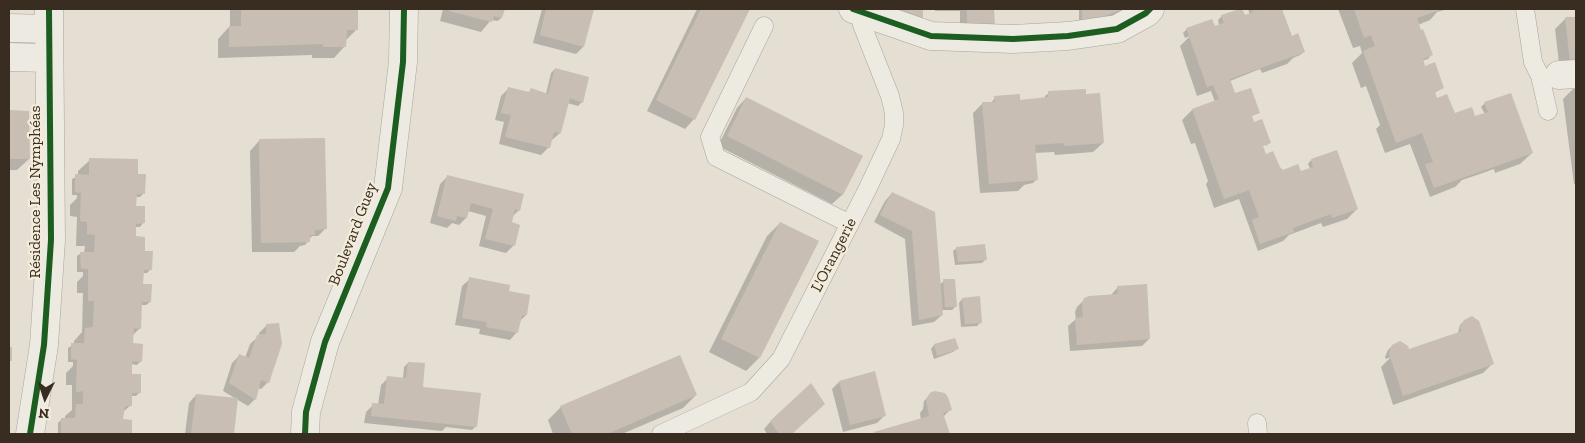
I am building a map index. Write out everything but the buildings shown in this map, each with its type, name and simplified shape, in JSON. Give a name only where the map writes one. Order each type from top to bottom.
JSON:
[{"type":"street","name":"Boulevard Guey","points":[[305,434],[306,412],[325,342],[388,188],[403,62],[404,9]]},
{"type":"street","points":[[858,11],[931,36],[1013,39],[1068,36],[1117,30],[1150,9]]},
{"type":"street","name":"Résidence Les Nymphéas","points":[[9,28],[49,19],[51,240],[44,345],[30,434]]},
{"type":"street","points":[[9,57],[48,58]]},
{"type":"lane","points":[[1525,9],[1533,62],[1559,75],[1548,111]]},
{"type":"lane","name":"L'Orangerie","points":[[661,434],[752,392],[781,360],[891,139],[894,113],[890,96],[858,11]]},
{"type":"lane","points":[[764,26],[710,137],[716,157],[850,224]]},
{"type":"cycle path","points":[[30,434],[44,345],[51,240],[49,9]]},
{"type":"cycle path","points":[[305,434],[306,412],[325,342],[388,188],[403,62],[404,9]]},
{"type":"cycle path","points":[[853,9],[931,36],[1013,39],[1068,36],[1117,29],[1150,9]]}]
